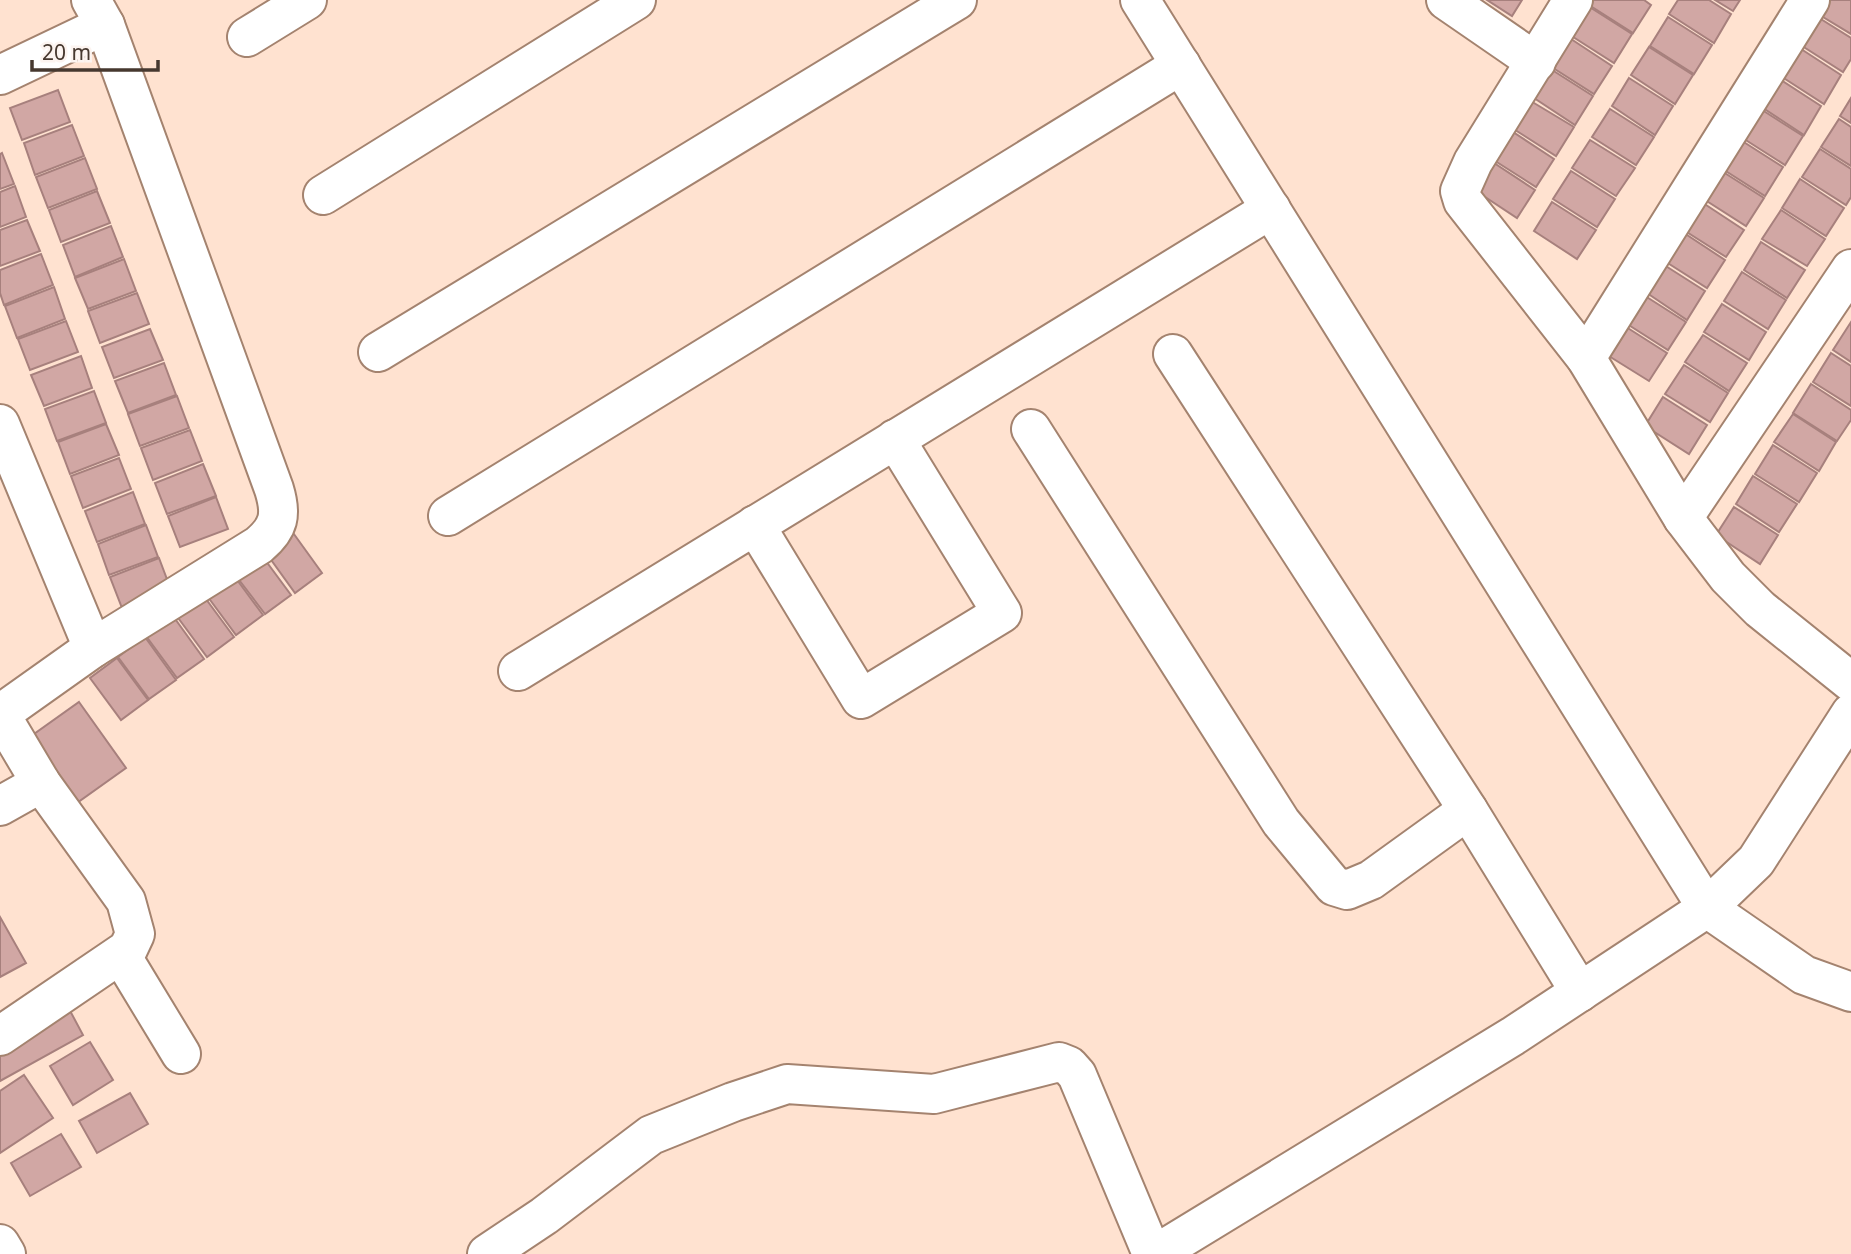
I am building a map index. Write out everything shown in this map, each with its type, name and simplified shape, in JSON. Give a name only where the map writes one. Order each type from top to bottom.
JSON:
[{"type":"street","points":[[247,37],[307,0]]},
{"type":"street","points":[[323,195],[636,0]]},
{"type":"street","points":[[378,352],[957,0]]},
{"type":"street","points":[[1140,0],[1707,908],[1804,975],[1851,992]]},
{"type":"street","points":[[1446,0],[1536,62]]},
{"type":"street","points":[[1573,0],[1473,162],[1464,181],[1461,196],[1586,358],[1683,518],[1728,577],[1760,609],[1851,682]]},
{"type":"street","points":[[1586,358],[1810,0]]},
{"type":"street","points":[[0,75],[98,13],[279,507],[279,521],[258,545],[93,648],[0,714],[41,783],[126,901],[135,934],[128,949],[121,955],[0,1036]]},
{"type":"street","points":[[448,516],[1181,65]]},
{"type":"street","points":[[518,671],[1271,209]]},
{"type":"street","points":[[1683,518],[1851,269]]},
{"type":"street","points":[[1173,354],[1468,810],[1580,992]]},
{"type":"street","points":[[0,424],[93,648]]},
{"type":"street","points":[[1031,429],[1282,822],[1334,886],[1347,890],[1370,880],[1468,810]]},
{"type":"street","points":[[755,525],[861,699],[1002,613],[895,439]]},
{"type":"street","points":[[487,1254],[544,1216],[651,1135],[744,1098],[787,1084],[934,1094],[1059,1062],[1069,1066],[1077,1075],[1154,1254],[1580,992],[1707,908],[1756,861],[1851,713]]},
{"type":"street","points":[[0,806],[41,783]]},
{"type":"street","points":[[121,955],[181,1054]]},
{"type":"street","points":[[0,1244],[6,1254]]},
{"type":"building","points":[[1487,0],[1522,0],[1512,16]]},
{"type":"building","points":[[1592,0],[1644,0],[1651,5],[1633,33],[1589,5]]},
{"type":"building","points":[[1678,0],[1709,0],[1731,14],[1714,43],[1669,14]]},
{"type":"building","points":[[1715,0],[1740,0],[1733,11]]},
{"type":"building","points":[[1827,0],[1851,0],[1851,34],[1818,14]]},
{"type":"building","points":[[1588,6],[1632,34],[1614,63],[1570,35]]},
{"type":"building","points":[[1816,16],[1851,38],[1851,59],[1843,72],[1799,44]]},
{"type":"building","points":[[1668,17],[1712,45],[1694,74],[1650,46]]},
{"type":"building","points":[[1568,37],[1612,66],[1594,94],[1550,66]]},
{"type":"building","points":[[1649,47],[1693,75],[1675,104],[1631,75]]},
{"type":"building","points":[[1798,47],[1841,75],[1824,104],[1779,75]]},
{"type":"building","points":[[1549,68],[1593,96],[1575,125],[1531,96]]},
{"type":"building","points":[[1629,78],[1673,106],[1655,135],[1612,106]]},
{"type":"building","points":[[1778,78],[1821,106],[1804,135],[1760,106]]},
{"type":"building","points":[[58,90],[70,122],[22,140],[10,108]]},
{"type":"building","points":[[1851,98],[1851,123],[1840,116]]},
{"type":"building","points":[[1529,100],[1574,127],[1556,156],[1512,128]]},
{"type":"building","points":[[1759,108],[1803,136],[1785,165],[1741,137]]},
{"type":"building","points":[[1610,109],[1654,137],[1636,165],[1592,137]]},
{"type":"building","points":[[1839,119],[1851,127],[1851,166],[1821,147]]},
{"type":"building","points":[[72,125],[84,156],[35,175],[24,143]]},
{"type":"building","points":[[1510,130],[1554,159],[1536,187],[1492,159]]},
{"type":"building","points":[[1739,139],[1783,167],[1765,196],[1721,168]]},
{"type":"building","points":[[1590,140],[1635,168],[1616,196],[1572,168]]},
{"type":"building","points":[[1820,149],[1851,169],[1851,197],[1846,205],[1802,177]]},
{"type":"building","points":[[2,153],[14,184],[0,189],[0,154]]},
{"type":"building","points":[[85,158],[97,189],[48,208],[36,177]]},
{"type":"building","points":[[1491,161],[1535,190],[1517,218],[1473,189]]},
{"type":"building","points":[[1720,170],[1764,198],[1746,226],[1702,198]]},
{"type":"building","points":[[1571,171],[1615,199],[1597,227],[1553,199]]},
{"type":"building","points":[[1800,179],[1844,208],[1826,236],[1782,208]]},
{"type":"building","points":[[15,186],[26,217],[0,227],[0,192]]},
{"type":"building","points":[[97,191],[110,223],[61,242],[49,210]]},
{"type":"building","points":[[1700,201],[1744,230],[1726,257],[1682,229]]},
{"type":"building","points":[[1552,202],[1596,230],[1577,259],[1534,231]]},
{"type":"building","points":[[1781,210],[1825,239],[1807,266],[1762,239]]},
{"type":"building","points":[[27,220],[40,251],[0,266],[0,230]]},
{"type":"building","points":[[111,226],[123,257],[75,277],[63,245]]},
{"type":"building","points":[[1681,231],[1725,260],[1707,288],[1663,260]]},
{"type":"building","points":[[1761,242],[1805,270],[1787,298],[1744,270]]},
{"type":"building","points":[[41,254],[53,285],[4,305],[0,293],[0,270]]},
{"type":"building","points":[[124,259],[136,291],[88,309],[75,278]]},
{"type":"building","points":[[1661,263],[1705,291],[1687,320],[1644,291]]},
{"type":"building","points":[[1742,272],[1786,300],[1768,329],[1724,301]]},
{"type":"building","points":[[54,287],[65,319],[17,338],[5,306]]},
{"type":"building","points":[[137,293],[149,324],[100,343],[88,311]]},
{"type":"building","points":[[1642,294],[1686,322],[1668,350],[1624,322]]},
{"type":"building","points":[[1722,304],[1766,332],[1749,360],[1704,332]]},
{"type":"building","points":[[66,321],[78,352],[30,370],[18,339]]},
{"type":"building","points":[[1851,322],[1851,362],[1833,350]]},
{"type":"building","points":[[1623,325],[1667,353],[1649,381],[1604,353]]},
{"type":"building","points":[[150,329],[163,360],[114,378],[102,347]]},
{"type":"building","points":[[1703,335],[1747,363],[1729,391],[1685,362]]},
{"type":"building","points":[[1831,353],[1851,366],[1851,406],[1813,382]]},
{"type":"building","points":[[81,356],[92,388],[44,406],[31,375]]},
{"type":"building","points":[[164,363],[176,395],[128,413],[115,381]]},
{"type":"building","points":[[1684,365],[1728,393],[1710,422],[1665,394]]},
{"type":"building","points":[[1811,384],[1851,410],[1851,420],[1837,441],[1793,413]]},
{"type":"building","points":[[94,391],[106,423],[57,441],[45,409]]},
{"type":"building","points":[[177,396],[189,428],[140,446],[128,414]]},
{"type":"building","points":[[1663,397],[1707,425],[1689,454],[1645,426]]},
{"type":"building","points":[[1793,414],[1836,442],[1819,471],[1774,442]]},
{"type":"building","points":[[106,424],[119,455],[70,474],[58,442]]},
{"type":"building","points":[[190,430],[202,461],[153,480],[141,448]]},
{"type":"building","points":[[1773,445],[1817,473],[1799,502],[1755,474]]},
{"type":"building","points":[[119,458],[131,489],[83,508],[71,476]]},
{"type":"building","points":[[203,464],[216,496],[167,514],[155,483]]},
{"type":"building","points":[[1753,476],[1797,504],[1779,532],[1736,504]]},
{"type":"building","points":[[133,492],[145,524],[97,542],[85,511]]},
{"type":"building","points":[[216,497],[228,529],[180,547],[168,516]]},
{"type":"building","points":[[1734,507],[1778,535],[1760,564],[1716,535]]},
{"type":"building","points":[[146,525],[158,557],[109,575],[98,544]]},
{"type":"building","points":[[291,530],[322,573],[295,593],[264,550]]},
{"type":"building","points":[[260,553],[291,595],[265,614],[233,572]]},
{"type":"building","points":[[159,558],[171,590],[122,608],[110,577]]},
{"type":"building","points":[[232,573],[263,615],[236,635],[205,593]]},
{"type":"building","points":[[203,595],[234,637],[207,657],[176,615]]},
{"type":"building","points":[[173,616],[204,659],[177,678],[146,636]]},
{"type":"building","points":[[145,637],[176,680],[149,699],[118,657]]},
{"type":"building","points":[[117,658],[148,700],[121,720],[90,678]]},
{"type":"building","points":[[79,702],[126,768],[74,805],[27,739]]},
{"type":"building","points":[[0,917],[26,963],[0,977]]},
{"type":"building","points":[[68,1007],[83,1035],[0,1081],[0,1044]]},
{"type":"building","points":[[90,1042],[113,1080],[73,1105],[50,1066]]},
{"type":"building","points":[[24,1075],[53,1118],[0,1153],[0,1091]]},
{"type":"building","points":[[130,1093],[148,1124],[97,1153],[79,1121]]},
{"type":"building","points":[[61,1134],[81,1167],[30,1196],[11,1163]]}]
